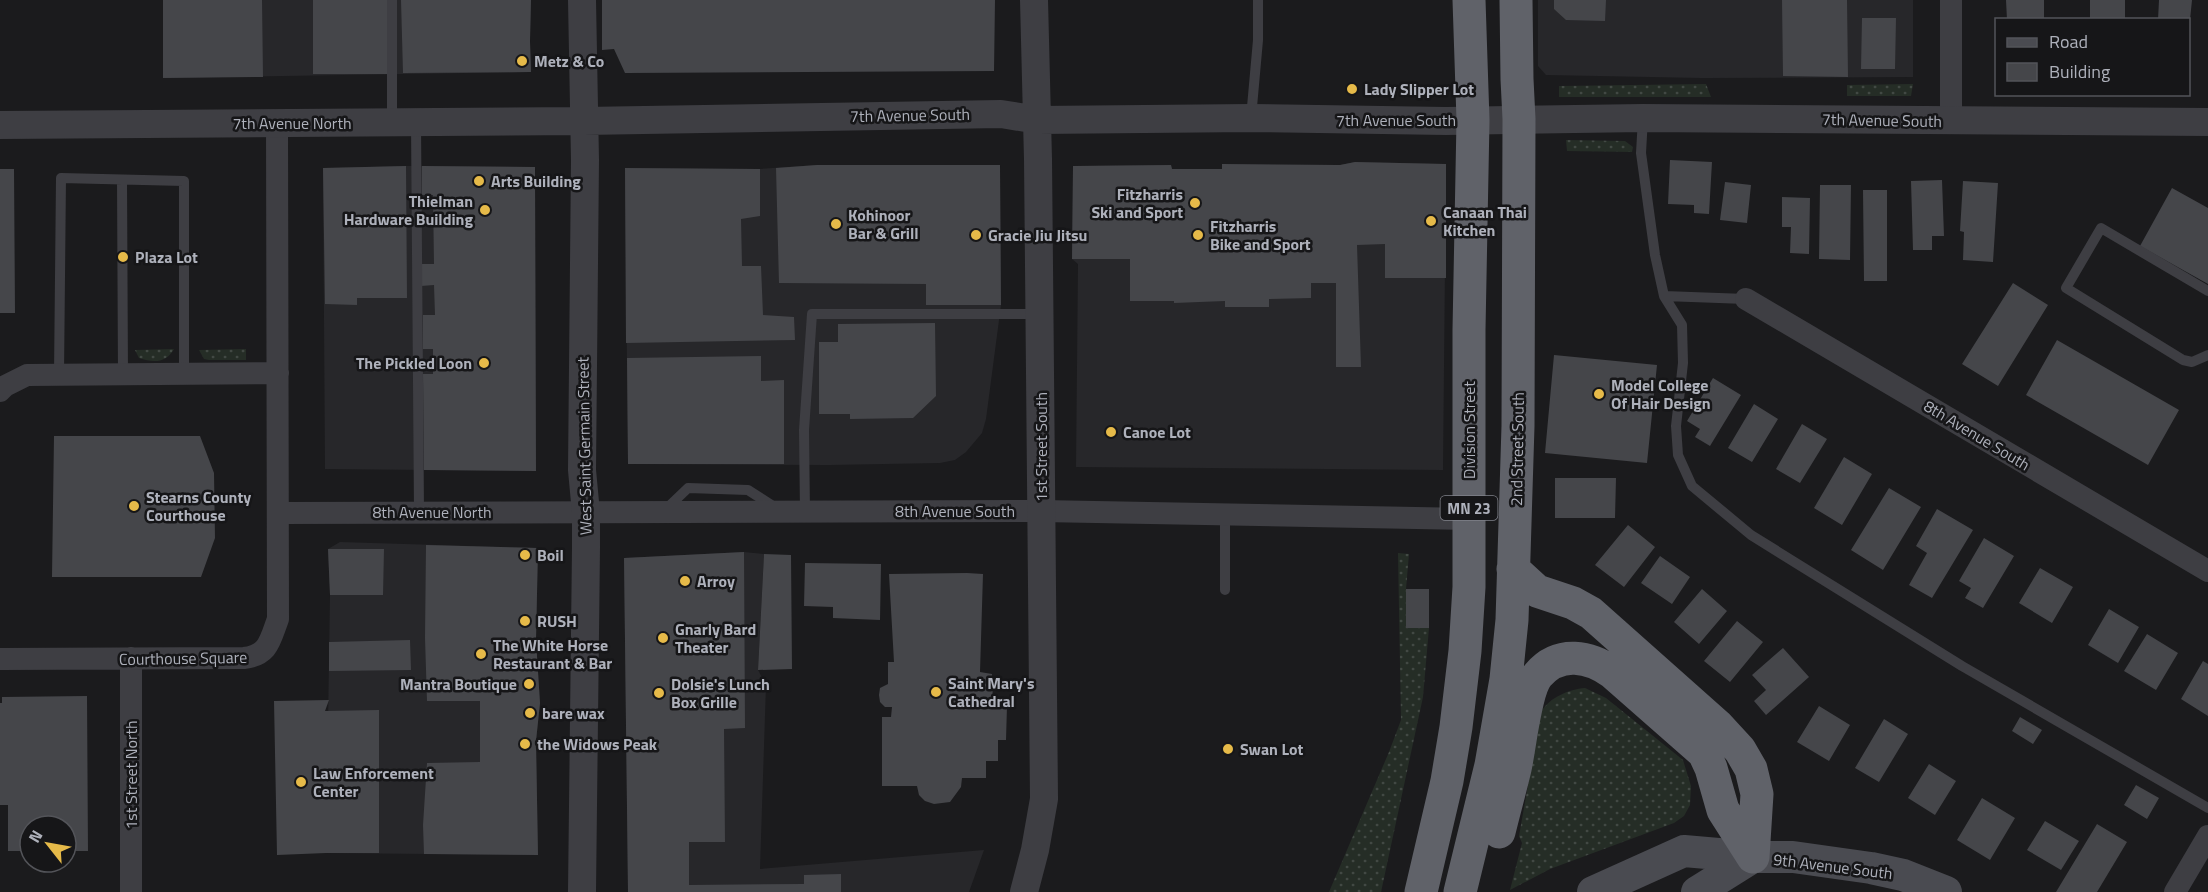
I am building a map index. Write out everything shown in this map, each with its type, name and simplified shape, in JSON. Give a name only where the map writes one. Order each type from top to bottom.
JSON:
[{"type":"highway","name":"Division Street","points":[[1421,892],[1447,781],[1456,727],[1466,630],[1473,120],[1469,0]]},
{"type":"highway","name":"2nd Street South","points":[[1473,887],[1506,679],[1512,620],[1518,426],[1519,119],[1516,79],[1516,0]]},
{"type":"highway","points":[[1513,569],[1537,591],[1573,603],[1591,613],[1717,725],[1740,750],[1751,769],[1757,794],[1753,857]]},
{"type":"highway","points":[[1473,887],[1515,768],[1529,695],[1537,676],[1549,666],[1563,659],[1582,657],[1601,664],[1704,753],[1711,768],[1723,810],[1753,857]]},
{"type":"main road","name":"9th Avenue South","points":[[1593,892],[1684,851],[1753,857],[1793,857],[1871,868],[1903,875],[1946,892]]},
{"type":"main road","points":[[1697,892],[1753,857]]},
{"type":"street","name":"West Saint Germain Street","points":[[582,0],[584,121],[582,470],[586,513],[582,892]]},
{"type":"street","name":"1st Street South","points":[[1024,892],[1035,850],[1044,799],[1038,120],[1034,0]]},
{"type":"street","points":[[1951,0],[1951,121]]},
{"type":"street","name":"7th Avenue South","points":[[584,121],[1001,114],[1038,120],[1642,118],[2208,122]]},
{"type":"street","name":"7th Avenue North","points":[[0,124],[584,121]]},
{"type":"street","name":"Courthouse Square","points":[[0,659],[244,658],[256,657],[268,647],[278,619],[277,123]]},
{"type":"street","name":"8th Avenue South","points":[[1746,299],[2208,571]]},
{"type":"street","points":[[0,391],[27,375],[278,374]]},
{"type":"street","name":"8th Avenue South","points":[[586,513],[1041,511],[1469,519]]},
{"type":"street","name":"8th Avenue North","points":[[278,513],[586,513]]},
{"type":"street","name":"1st Street North","points":[[131,658],[132,892]]},
{"type":"street","points":[[2175,892],[2208,836]]},
{"type":"lane","points":[[392,0],[404,122],[420,512]]},
{"type":"lane","points":[[1251,118],[1258,40],[1258,0]]},
{"type":"lane","points":[[1642,118],[1641,153],[1655,255],[1664,296],[1682,325],[1683,363],[1676,426],[1678,455],[1692,486],[1751,535],[1962,666],[2208,808]]},
{"type":"lane","points":[[59,375],[61,178],[184,181],[184,374]]},
{"type":"lane","points":[[122,180],[123,375]]},
{"type":"lane","points":[[2208,291],[2101,228],[2066,288],[2183,360],[2192,362],[2208,355]]},
{"type":"lane","points":[[1664,296],[1746,299]]},
{"type":"lane","points":[[805,512],[804,430],[812,314],[1040,314]]},
{"type":"lane","points":[[1225,514],[1225,590]]},
{"type":"shaded area","points":[[163,0],[531,0],[531,72],[163,78]]},
{"type":"shaded area","points":[[1538,0],[1913,0],[1913,77],[1702,78],[1546,75],[1538,66]]},
{"type":"shaded area","points":[[1706,84],[1711,97],[1559,97],[1559,86]]},
{"type":"shaded area","points":[[1913,84],[1911,96],[1847,96],[1847,85]]},
{"type":"shaded area","points":[[1566,140],[1625,141],[1633,147],[1632,152],[1567,151]]},
{"type":"shaded area","points":[[1355,162],[1446,164],[1443,470],[1076,467],[1078,264],[1072,259],[1073,166],[1171,165],[1172,169],[1222,169],[1222,164],[1340,165]]},
{"type":"shaded area","points":[[817,165],[1000,165],[1001,305],[986,419],[982,433],[966,452],[955,460],[940,463],[628,464],[625,168],[760,169]]},
{"type":"shaded area","points":[[535,167],[536,471],[325,469],[323,168]]},
{"type":"shaded area","points":[[174,349],[171,354],[159,361],[139,358],[135,350]]},
{"type":"shaded area","points":[[246,349],[246,360],[204,359],[199,350]]},
{"type":"shaded area","points":[[340,542],[538,548],[536,640],[540,703],[536,741],[538,855],[326,853],[330,595],[328,549]]},
{"type":"shaded area","points":[[744,552],[764,554],[758,670],[766,685],[760,869],[984,850],[969,892],[628,892],[624,558]]},
{"type":"shaded area","points":[[1398,553],[1409,554],[1406,628],[1429,628],[1423,697],[1381,892],[1329,892],[1401,720]]},
{"type":"shaded area","points":[[1585,688],[1606,698],[1683,760],[1691,786],[1690,805],[1684,816],[1674,823],[1550,869],[1510,890],[1522,843],[1519,836],[1541,712],[1549,702],[1560,695]]},
{"type":"building","points":[[163,0],[262,0],[263,77],[163,78]]},
{"type":"building","points":[[313,0],[389,0],[389,74],[313,74]]},
{"type":"building","points":[[401,0],[531,0],[531,72],[403,73]]},
{"type":"building","points":[[602,0],[995,0],[994,71],[625,73],[614,49],[602,50]]},
{"type":"building","points":[[1554,0],[1606,0],[1605,21],[1566,20],[1554,9]]},
{"type":"building","points":[[1782,0],[1847,0],[1848,77],[1783,76]]},
{"type":"building","points":[[2006,0],[2044,0],[2044,18],[2007,18]]},
{"type":"building","points":[[2090,0],[2125,0],[2125,18],[2090,18]]},
{"type":"building","points":[[2159,0],[2192,0],[2190,20],[2190,18],[2158,18]]},
{"type":"building","points":[[1862,18],[1896,18],[1895,69],[1861,69]]},
{"type":"building","points":[[1670,160],[1712,162],[1709,214],[1694,213],[1694,205],[1668,204]]},
{"type":"building","points":[[1355,162],[1446,164],[1446,278],[1385,278],[1385,244],[1357,245],[1361,367],[1336,367],[1336,283],[1311,283],[1311,298],[1269,299],[1269,307],[1225,307],[1225,301],[1174,303],[1174,301],[1130,301],[1130,259],[1072,259],[1073,166],[1171,165],[1172,169],[1222,169],[1222,164],[1340,165]]},
{"type":"building","points":[[817,165],[1000,165],[1001,305],[926,305],[926,284],[779,283],[776,168]]},
{"type":"building","points":[[406,166],[407,298],[357,298],[357,305],[325,304],[323,168]]},
{"type":"building","points":[[422,166],[535,167],[536,471],[424,470],[423,374],[433,374],[433,349],[423,349],[423,315],[435,315],[434,285],[421,286],[421,264],[434,264],[433,195],[422,195]]},
{"type":"building","points":[[625,168],[760,169],[760,216],[741,219],[742,266],[761,266],[763,315],[794,317],[795,340],[626,343]]},
{"type":"building","points":[[0,169],[14,169],[15,313],[0,313]]},
{"type":"building","points":[[1942,180],[1944,236],[1932,236],[1932,250],[1913,250],[1911,181]]},
{"type":"building","points":[[1963,181],[1998,183],[1993,262],[1963,260],[1964,232],[1960,231]]},
{"type":"building","points":[[1725,182],[1751,185],[1747,223],[1720,220]]},
{"type":"building","points":[[1820,185],[1851,185],[1850,260],[1819,259]]},
{"type":"building","points":[[2172,188],[2208,208],[2208,284],[2140,246]]},
{"type":"building","points":[[1863,190],[1887,190],[1887,281],[1864,281]]},
{"type":"building","points":[[1782,197],[1810,198],[1809,254],[1790,253],[1791,227],[1782,227]]},
{"type":"building","points":[[2013,283],[2048,305],[1998,386],[1962,364]]},
{"type":"building","points":[[935,323],[936,396],[913,418],[850,419],[850,414],[819,414],[819,342],[838,342],[838,324]]},
{"type":"building","points":[[2057,340],[2179,410],[2148,465],[2026,395]]},
{"type":"building","points":[[1554,355],[1657,365],[1647,463],[1545,453]]},
{"type":"building","points":[[761,356],[761,381],[784,380],[784,464],[628,464],[627,358]]},
{"type":"building","points":[[1713,378],[1741,395],[1710,446],[1695,437],[1700,429],[1687,421]]},
{"type":"building","points":[[1754,404],[1778,419],[1752,462],[1728,448]]},
{"type":"building","points":[[1802,424],[1827,439],[1800,483],[1776,469]]},
{"type":"building","name":"Stearns County Courthouse","points":[[54,436],[200,436],[214,473],[215,538],[201,577],[52,577]]},
{"type":"building","points":[[1844,457],[1872,474],[1842,525],[1814,508]]},
{"type":"building","points":[[1555,478],[1616,478],[1615,518],[1555,518]]},
{"type":"building","points":[[1889,488],[1921,507],[1883,570],[1851,550]]},
{"type":"building","points":[[1937,509],[1973,530],[1932,598],[1909,585],[1927,553],[1916,546]]},
{"type":"building","points":[[1628,525],[1655,547],[1624,587],[1595,565]]},
{"type":"building","points":[[1984,538],[2014,556],[1983,608],[1965,598],[1971,588],[1959,581]]},
{"type":"building","points":[[426,545],[538,548],[536,640],[540,703],[536,741],[538,855],[424,854],[423,825],[427,763],[480,762],[480,701],[427,701]]},
{"type":"building","points":[[328,549],[384,549],[383,595],[330,595]]},
{"type":"building","points":[[744,552],[745,728],[724,729],[725,842],[689,842],[689,885],[804,884],[804,875],[841,874],[841,892],[628,892],[624,558]]},
{"type":"building","points":[[764,554],[791,555],[792,669],[758,670]]},
{"type":"building","points":[[1660,556],[1690,577],[1672,604],[1641,583]]},
{"type":"building","points":[[805,563],[881,564],[880,620],[833,618],[833,607],[804,606]]},
{"type":"building","points":[[2040,568],[2073,587],[2052,623],[2019,603]]},
{"type":"building","name":"Saint Mary's Cathedral","points":[[889,574],[983,574],[980,672],[992,674],[993,706],[1007,706],[1006,740],[998,740],[998,761],[986,761],[986,778],[962,778],[961,787],[950,802],[934,804],[925,801],[919,795],[917,786],[882,786],[882,717],[891,717],[892,707],[885,707],[880,702],[879,695],[880,688],[888,684],[888,662],[894,662]]},
{"type":"building","points":[[1406,589],[1429,589],[1429,628],[1406,628]]},
{"type":"building","points":[[1702,589],[1727,611],[1699,644],[1674,622]]},
{"type":"building","points":[[2109,609],[2139,627],[2118,663],[2088,645]]},
{"type":"building","points":[[1737,621],[1763,642],[1730,682],[1704,661]]},
{"type":"building","points":[[2147,634],[2178,653],[2156,690],[2124,671]]},
{"type":"building","points":[[410,640],[411,670],[329,671],[329,642]]},
{"type":"building","points":[[1783,648],[1809,677],[1766,715],[1754,701],[1766,690],[1752,675]]},
{"type":"building","points":[[2203,661],[2208,664],[2208,716],[2181,699]]},
{"type":"building","points":[[87,696],[88,851],[78,851],[78,814],[18,814],[18,851],[8,851],[8,805],[0,805],[0,703],[2,703],[2,697]]},
{"type":"building","points":[[329,700],[325,711],[379,710],[379,853],[277,855],[274,701]]},
{"type":"building","points":[[1819,706],[1850,725],[1829,761],[1797,742]]},
{"type":"building","points":[[2020,717],[2042,730],[2033,744],[2012,731]]},
{"type":"building","points":[[1884,719],[1908,734],[1879,782],[1855,768]]},
{"type":"building","points":[[1929,764],[1956,781],[1935,815],[1908,798]]},
{"type":"building","points":[[2136,785],[2159,798],[2147,819],[2124,805]]},
{"type":"building","points":[[1982,798],[2015,818],[1990,860],[1957,840]]},
{"type":"building","points":[[2045,821],[2079,841],[2061,870],[2027,850]]},
{"type":"building","points":[[2097,824],[2127,842],[2097,892],[2056,892]]},
{"type":"place","name":"Metz & Co","points":[[522,61]]},
{"type":"place","name":"Lady Slipper Lot","points":[[1352,89]]},
{"type":"place","name":"Arts Building","points":[[479,181]]},
{"type":"place","name":"Fitzharris Ski and Sport","points":[[1195,203]]},
{"type":"place","name":"Thielman Hardware Building","points":[[485,210]]},
{"type":"place","name":"Canaan Thai Kitchen","points":[[1431,221]]},
{"type":"place","name":"Kohinoor Bar & Grill","points":[[836,224]]},
{"type":"place","name":"Gracie Jiu Jitsu","points":[[976,235]]},
{"type":"place","name":"Fitzharris Bike and Sport","points":[[1198,235]]},
{"type":"place","name":"Plaza Lot","points":[[123,257]]},
{"type":"place","name":"The Pickled Loon","points":[[484,363]]},
{"type":"place","name":"Model College Of Hair Design","points":[[1599,394]]},
{"type":"place","name":"Canoe Lot","points":[[1111,432]]},
{"type":"place","name":"Stearns County Courthouse","points":[[134,506]]},
{"type":"place","name":"Boil","points":[[525,555]]},
{"type":"place","name":"Arroy","points":[[685,581]]},
{"type":"place","name":"RUSH","points":[[525,621]]},
{"type":"place","name":"Gnarly Bard Theater","points":[[663,638]]},
{"type":"place","name":"The White Horse Restaurant & Bar","points":[[481,654]]},
{"type":"place","name":"Mantra Boutique","points":[[529,684]]},
{"type":"place","name":"Saint Mary's Cathedral","points":[[936,692]]},
{"type":"place","name":"Dolsie's Lunch Box Grille","points":[[659,693]]},
{"type":"place","name":"bare wax","points":[[530,713]]},
{"type":"place","name":"the Widows Peak","points":[[525,744]]},
{"type":"place","name":"Swan Lot","points":[[1228,749]]},
{"type":"place","name":"Law Enforcement Center","points":[[301,782]]}]
